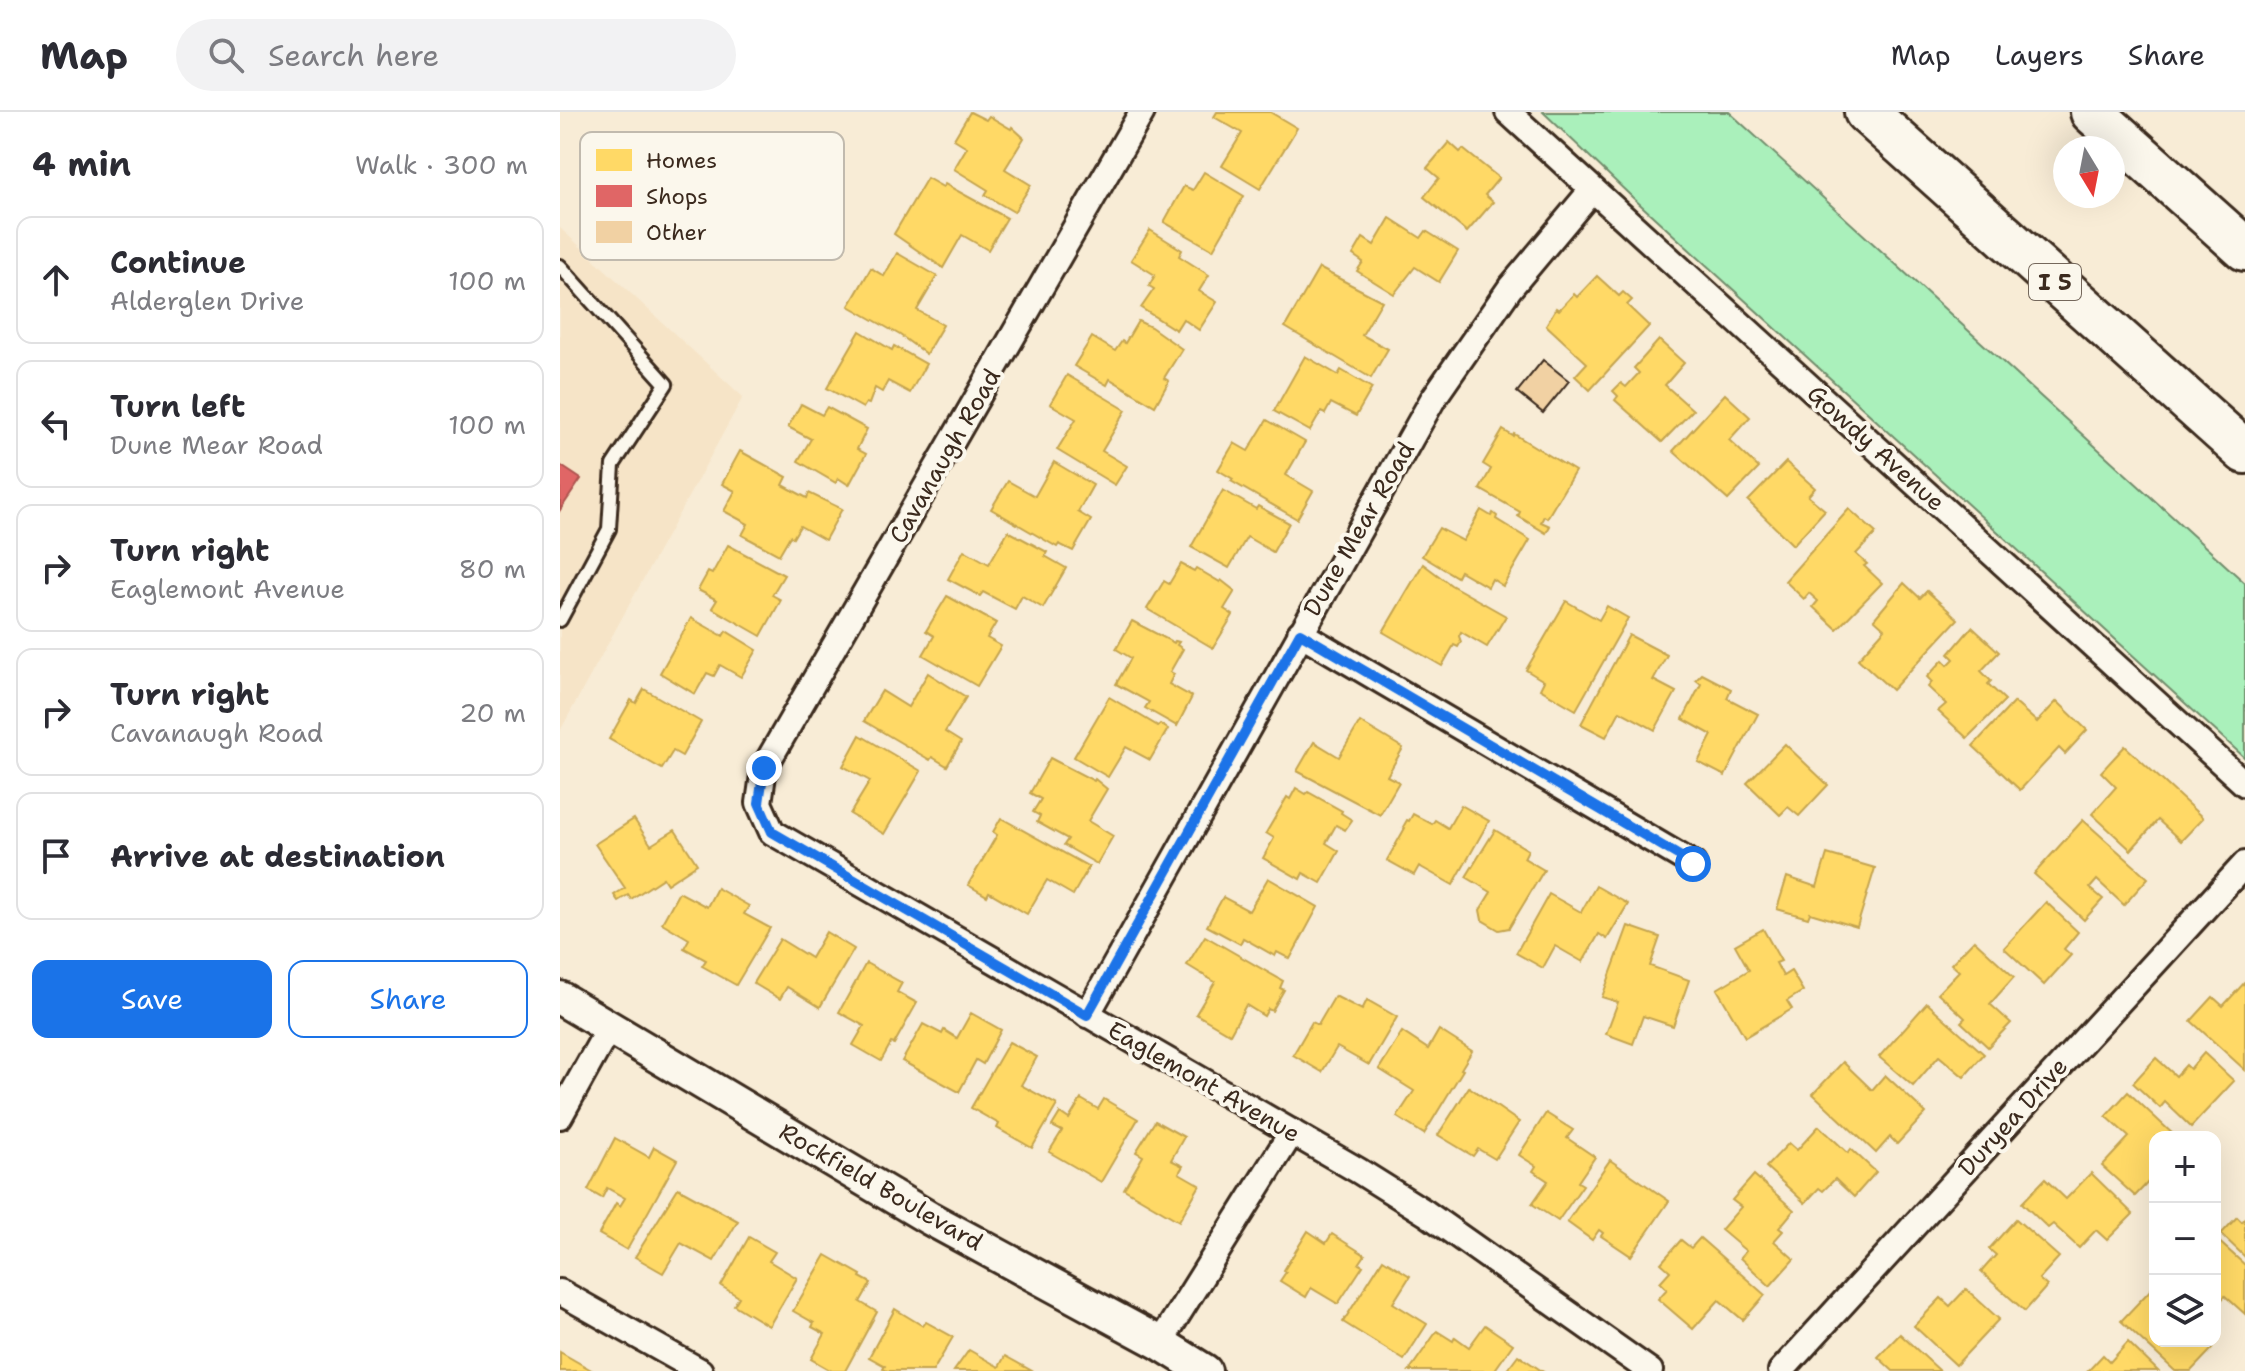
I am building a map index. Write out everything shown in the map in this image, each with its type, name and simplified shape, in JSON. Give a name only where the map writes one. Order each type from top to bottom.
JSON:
[{"type":"highway","name":"I 5","points":[[1866,112],[2245,452]]},
{"type":"highway","points":[[2092,112],[2245,249]]},
{"type":"highway","points":[[2130,112],[2175,186]]},
{"type":"main road","name":"Rockfield Boulevard","points":[[560,998],[929,1218],[1160,1343],[1205,1371]]},
{"type":"street","name":"Cavanaugh Road","points":[[759,803],[764,768],[1142,112]]},
{"type":"street","name":"Gowdy Avenue","points":[[1508,112],[2245,784]]},
{"type":"street","name":"Dune Mear Road","points":[[1087,1015],[1300,633],[1452,370],[1510,288],[1592,190]]},
{"type":"street","points":[[1300,633],[1693,864]]},
{"type":"street","name":"Eaglemont Avenue","points":[[759,803],[772,832],[1292,1132],[1426,1213],[1650,1371]]},
{"type":"street","name":"Duryea Drive","points":[[1781,1371],[2245,864]]},
{"type":"street","points":[[560,1116],[610,1026]]},
{"type":"street","points":[[1160,1343],[1292,1132]]},
{"type":"street","points":[[560,1292],[700,1371]]},
{"type":"lane","points":[[560,266],[666,384],[613,465],[609,529],[560,620]]},
{"type":"shaded area","points":[[560,228],[580,246],[580,260],[595,260],[743,397],[560,731]]},
{"type":"green space","points":[[1543,112],[1729,112],[2245,583],[2245,758],[1632,197]]},
{"type":"building: Homes","points":[[970,112],[986,120],[989,116],[1012,127],[1024,138],[1005,169],[1031,185],[1014,212],[985,195],[988,190],[954,169],[967,147],[954,139]]},
{"type":"building: Homes","points":[[1217,112],[1270,112],[1297,128],[1260,189],[1222,166],[1242,133],[1214,117]]},
{"type":"building: Homes","points":[[1449,142],[1460,152],[1463,149],[1499,178],[1485,195],[1493,202],[1467,232],[1424,197],[1439,178],[1427,168]]},
{"type":"building: Homes","points":[[1204,172],[1244,196],[1213,250],[1164,222],[1184,186],[1193,190]]},
{"type":"building: Homes","points":[[927,178],[943,187],[945,184],[1007,218],[988,250],[962,235],[943,268],[894,234]]},
{"type":"building: Homes","points":[[1390,218],[1421,238],[1426,231],[1458,251],[1439,282],[1415,267],[1394,294],[1357,271],[1363,262],[1353,255],[1363,238],[1374,245]]},
{"type":"building: Homes","points":[[1150,230],[1182,250],[1179,256],[1209,275],[1199,291],[1217,302],[1199,330],[1183,319],[1176,330],[1141,308],[1154,289],[1149,286],[1155,275],[1131,260]]},
{"type":"building: Homes","points":[[897,253],[937,276],[917,310],[943,325],[926,354],[849,306],[871,268],[884,276]]},
{"type":"building: Homes","points":[[1319,268],[1382,301],[1362,335],[1388,349],[1371,378],[1285,327]]},
{"type":"building: Homes","points":[[1597,276],[1619,296],[1623,292],[1632,300],[1627,305],[1649,326],[1590,390],[1575,376],[1587,363],[1546,325],[1556,308],[1559,310],[1574,294],[1577,297]]},
{"type":"building: Homes","points":[[1138,321],[1182,349],[1164,378],[1169,381],[1155,406],[1110,379],[1107,385],[1074,366],[1092,337],[1115,351],[1122,341],[1125,343]]},
{"type":"building: Homes","points":[[860,331],[892,350],[894,346],[926,364],[910,393],[888,381],[882,392],[875,388],[869,404],[866,403],[863,408],[827,388]]},
{"type":"building: Homes","points":[[1659,340],[1684,363],[1665,385],[1693,410],[1662,442],[1615,400],[1618,396],[1613,391],[1621,383],[1626,387],[1639,373],[1634,368]]},
{"type":"building: Homes","points":[[1305,356],[1338,375],[1341,370],[1372,388],[1356,416],[1331,403],[1325,414],[1321,412],[1310,431],[1274,411]]},
{"type":"building: Homes","points":[[1067,375],[1126,410],[1102,451],[1127,466],[1115,485],[1057,450],[1076,419],[1050,404]]},
{"type":"building: Homes","points":[[1725,394],[1750,417],[1729,440],[1759,468],[1728,500],[1673,451]]},
{"type":"building: Homes","points":[[801,404],[822,415],[827,407],[867,429],[857,449],[866,454],[849,485],[838,478],[836,483],[798,461],[811,439],[788,427]]},
{"type":"building: Homes","points":[[1267,420],[1305,442],[1286,475],[1313,491],[1297,519],[1231,481],[1233,479],[1218,470],[1234,443],[1248,451]]},
{"type":"building: Homes","points":[[1503,430],[1575,471],[1547,518],[1544,516],[1541,522],[1550,526],[1546,533],[1518,516],[1520,512],[1480,489],[1491,469],[1483,464]]},
{"type":"building: Homes","points":[[740,451],[787,477],[783,485],[807,498],[809,493],[842,509],[825,540],[800,526],[779,555],[742,535],[748,524],[724,511],[735,491],[722,484]]},
{"type":"building: Homes","points":[[1054,462],[1093,485],[1078,512],[1091,520],[1073,551],[1059,544],[1057,547],[991,509],[1008,481],[1035,496]]},
{"type":"building: Homes","points":[[1786,462],[1815,488],[1808,496],[1825,510],[1793,545],[1748,501]]},
{"type":"building: Homes","points":[[1223,490],[1289,523],[1273,552],[1247,537],[1229,568],[1191,547]]},
{"type":"building: Homes","points":[[1849,509],[1876,533],[1856,554],[1882,583],[1837,629],[1813,607],[1818,601],[1809,593],[1804,599],[1785,581]]},
{"type":"building: Homes","points":[[1481,510],[1491,516],[1493,513],[1496,519],[1530,540],[1503,586],[1492,579],[1488,587],[1460,571],[1457,577],[1422,556],[1439,528],[1463,541]]},
{"type":"building: Homes","points":[[1008,531],[1047,552],[1045,556],[1066,568],[1043,608],[1022,596],[1015,609],[983,592],[980,596],[948,579],[964,550],[989,564]]},
{"type":"building: Homes","points":[[728,545],[784,575],[772,595],[781,600],[761,636],[712,608],[717,600],[698,590],[708,572],[712,574]]},
{"type":"building: Homes","points":[[1181,564],[1221,580],[1235,591],[1224,609],[1233,615],[1213,648],[1147,609],[1164,581],[1169,584]]},
{"type":"building: Homes","points":[[1423,564],[1451,585],[1506,616],[1487,647],[1461,632],[1461,642],[1458,647],[1454,645],[1442,666],[1383,632]]},
{"type":"building: Homes","points":[[1904,583],[1920,598],[1927,591],[1958,619],[1892,690],[1858,659],[1885,629],[1874,619]]},
{"type":"building: Homes","points":[[947,596],[996,623],[987,638],[1001,646],[977,686],[923,655],[934,636],[926,631]]},
{"type":"building: Homes","points":[[1566,601],[1599,620],[1607,606],[1628,618],[1576,710],[1540,689],[1544,681],[1526,670]]},
{"type":"building: Homes","points":[[691,618],[723,636],[726,631],[757,650],[741,677],[720,665],[714,676],[707,673],[695,694],[660,673]]},
{"type":"building: Homes","points":[[1132,621],[1174,643],[1179,642],[1177,645],[1183,649],[1170,672],[1174,674],[1169,684],[1192,697],[1177,726],[1145,708],[1149,702],[1116,684],[1131,658],[1116,649]]},
{"type":"building: Homes","points":[[1972,627],[1999,652],[1981,671],[1991,681],[1988,684],[2005,700],[1967,738],[1938,711],[1946,704],[1928,687],[1932,682],[1927,677],[1943,660],[1948,665],[1954,659],[1949,654]]},
{"type":"building: Homes","points":[[1629,635],[1667,655],[1653,680],[1676,692],[1655,730],[1620,711],[1606,737],[1581,724]]},
{"type":"building: Homes","points":[[928,673],[966,697],[945,732],[961,742],[947,766],[932,757],[930,760],[864,721],[882,691],[908,707]]},
{"type":"building: Homes","points":[[1702,674],[1731,689],[1727,698],[1758,714],[1725,776],[1698,762],[1712,735],[1683,719],[1701,684],[1696,680]]},
{"type":"building: Homes","points":[[644,689],[701,722],[682,756],[673,751],[662,769],[609,739],[631,700],[636,703]]},
{"type":"building: Homes","points":[[1109,697],[1168,729],[1150,760],[1126,747],[1108,777],[1074,757]]},
{"type":"building: Homes","points":[[2057,701],[2087,730],[2065,754],[2059,748],[2020,790],[1973,746],[2014,702],[2037,722]]},
{"type":"building: Homes","points":[[1360,722],[1403,748],[1387,776],[1399,782],[1380,815],[1297,771],[1314,742],[1339,757]]},
{"type":"building: Homes","points":[[860,735],[921,771],[884,834],[850,814],[870,781],[843,766]]},
{"type":"building: Homes","points":[[1785,744],[1828,785],[1799,816],[1788,807],[1780,815],[1747,783]]},
{"type":"building: Homes","points":[[2125,746],[2203,818],[2181,841],[2158,820],[2131,850],[2092,814],[2116,787],[2101,772]]},
{"type":"building: Homes","points":[[1050,758],[1095,779],[1107,789],[1088,821],[1113,836],[1097,864],[1064,845],[1068,839],[1037,822],[1040,816],[1033,812],[1041,799],[1030,793]]},
{"type":"building: Homes","points":[[1296,788],[1342,811],[1352,820],[1345,830],[1336,825],[1326,843],[1339,851],[1321,883],[1303,873],[1300,879],[1263,858],[1274,838],[1266,833],[1287,797],[1290,799]]},
{"type":"building: Homes","points":[[1461,805],[1489,821],[1453,885],[1419,866],[1414,875],[1387,860],[1413,814],[1432,824],[1435,820],[1448,828]]},
{"type":"building: Homes","points":[[1001,818],[1089,867],[1073,895],[1047,880],[1027,914],[989,892],[987,896],[968,885],[997,835],[993,832]]},
{"type":"building: Homes","points":[[634,819],[651,845],[675,830],[697,864],[667,884],[663,878],[631,899],[628,895],[618,901],[614,895],[625,888],[595,844]]},
{"type":"building: Homes","points":[[2083,820],[2148,878],[2124,905],[2097,880],[2090,888],[2103,899],[2084,920],[2034,874]]},
{"type":"building: Homes","points":[[1495,830],[1528,850],[1524,858],[1544,870],[1509,928],[1499,930],[1482,920],[1480,910],[1491,892],[1466,877]]},
{"type":"building: Homes","points":[[1827,854],[1875,868],[1857,927],[1810,913],[1808,918],[1777,909],[1787,877],[1817,887]]},
{"type":"building: Homes","points":[[1268,878],[1318,907],[1290,959],[1277,952],[1275,956],[1243,938],[1240,944],[1207,926],[1223,897],[1249,911]]},
{"type":"building: Homes","points":[[1596,886],[1628,904],[1607,939],[1599,934],[1583,962],[1555,946],[1543,968],[1516,953],[1549,894],[1581,912]]},
{"type":"building: Homes","points":[[717,888],[749,906],[744,914],[770,928],[736,985],[702,966],[706,960],[684,948],[689,939],[662,923],[679,892],[707,907]]},
{"type":"building: Homes","points":[[2046,902],[2078,932],[2064,949],[2071,955],[2044,985],[2004,948]]},
{"type":"building: Homes","points":[[1628,926],[1660,937],[1650,966],[1689,980],[1673,1026],[1643,1016],[1633,1044],[1606,1034],[1618,1002],[1602,997]]},
{"type":"building: Homes","points":[[1763,929],[1781,961],[1776,963],[1783,976],[1791,971],[1803,991],[1787,1001],[1792,1009],[1745,1037],[1717,989],[1749,970],[1735,945]]},
{"type":"building: Homes","points":[[826,932],[854,949],[820,1007],[787,987],[780,999],[753,983],[780,939],[811,958]]},
{"type":"building: Homes","points":[[1205,936],[1283,981],[1280,988],[1284,990],[1272,1011],[1268,1009],[1264,1016],[1246,1005],[1230,1034],[1196,1014],[1215,982],[1187,965]]},
{"type":"building: Homes","points":[[1974,940],[2014,977],[1990,1004],[2011,1023],[1988,1047],[1961,1022],[1965,1018],[1938,993],[1959,971],[1951,964]]},
{"type":"building: Homes","points":[[866,963],[902,983],[897,992],[917,1003],[881,1061],[853,1045],[864,1026],[839,1012]]},
{"type":"building: Homes","points":[[2245,982],[2245,1070],[2191,1021],[2213,997],[2223,1006]]},
{"type":"building: Homes","points":[[1335,996],[1362,1010],[1367,1000],[1397,1017],[1369,1065],[1337,1047],[1322,1072],[1293,1055],[1312,1022],[1318,1025]]},
{"type":"building: Homes","points":[[1927,1003],[1984,1054],[1964,1077],[1939,1056],[1913,1086],[1879,1057]]},
{"type":"building: Homes","points":[[971,1013],[1001,1030],[983,1064],[976,1060],[959,1092],[902,1061],[923,1024],[942,1034],[944,1030],[957,1038]]},
{"type":"building: Homes","points":[[1439,1030],[1472,1051],[1424,1134],[1397,1117],[1414,1091],[1379,1069],[1402,1032],[1428,1049]]},
{"type":"building: Homes","points":[[1009,1042],[1037,1057],[1021,1085],[1057,1105],[1032,1148],[997,1128],[999,1124],[971,1108]]},
{"type":"building: Homes","points":[[2204,1053],[2234,1081],[2191,1127],[2165,1102],[2160,1108],[2133,1083],[2156,1058],[2176,1076],[2186,1065],[2190,1069]]},
{"type":"building: Homes","points":[[1843,1062],[1872,1090],[1885,1075],[1926,1113],[1897,1144],[1890,1137],[1876,1153],[1813,1094]]},
{"type":"building: Homes","points":[[1469,1087],[1519,1122],[1495,1159],[1478,1149],[1473,1156],[1438,1135]]},
{"type":"building: Homes","points":[[2128,1092],[2170,1131],[2149,1131],[2149,1181],[2135,1196],[2102,1166],[2129,1137],[2106,1116]]},
{"type":"building: Homes","points":[[1081,1099],[1098,1109],[1104,1099],[1138,1119],[1101,1182],[1049,1152],[1062,1131],[1052,1126],[1060,1113],[1069,1119]]},
{"type":"building: Homes","points":[[1546,1113],[1573,1130],[1567,1138],[1595,1157],[1578,1182],[1583,1185],[1558,1221],[1532,1204],[1548,1181],[1533,1171],[1536,1166],[1519,1155]]},
{"type":"building: Homes","points":[[1155,1121],[1184,1137],[1171,1160],[1183,1166],[1179,1173],[1200,1185],[1179,1221],[1124,1189],[1143,1156],[1136,1152]]},
{"type":"building: Homes","points":[[1819,1126],[1848,1153],[1851,1149],[1876,1172],[1854,1197],[1835,1179],[1823,1191],[1819,1188],[1805,1203],[1766,1167],[1789,1143],[1797,1150]]},
{"type":"building: Homes","points":[[615,1138],[649,1157],[654,1147],[677,1160],[627,1250],[599,1234],[616,1203],[620,1206],[625,1198],[607,1188],[602,1198],[588,1190]]},
{"type":"building: Homes","points":[[1610,1160],[1669,1201],[1631,1256],[1601,1236],[1603,1233],[1599,1230],[1592,1240],[1567,1222]]},
{"type":"building: Homes","points":[[2091,1173],[2133,1214],[2107,1240],[2096,1230],[2079,1248],[2053,1224],[2048,1228],[2022,1203],[2045,1179],[2066,1199]]},
{"type":"building: Homes","points":[[1754,1175],[1794,1210],[1779,1228],[1783,1231],[1774,1241],[1794,1259],[1770,1286],[1740,1258],[1746,1251],[1721,1230],[1741,1207],[1732,1200]]},
{"type":"building: Homes","points":[[678,1188],[738,1221],[714,1261],[681,1243],[663,1273],[635,1257]]},
{"type":"building: Homes","points":[[2237,1217],[2242,1222],[2245,1218],[2245,1257],[2221,1234]]},
{"type":"building: Homes","points":[[2016,1219],[2059,1257],[2039,1279],[2047,1286],[2025,1311],[1981,1272],[1996,1255],[1989,1249]]},
{"type":"building: Homes","points":[[1308,1231],[1326,1243],[1332,1234],[1365,1255],[1359,1264],[1363,1266],[1338,1304],[1311,1288],[1306,1297],[1280,1281]]},
{"type":"building: Homes","points":[[749,1237],[775,1252],[769,1261],[797,1278],[769,1326],[734,1305],[739,1297],[721,1286]]},
{"type":"building: Homes","points":[[1700,1238],[1765,1295],[1743,1320],[1719,1300],[1693,1329],[1658,1299],[1667,1289],[1660,1282],[1670,1271],[1661,1263],[1681,1240],[1691,1248]]},
{"type":"building: Homes","points":[[2221,1243],[2245,1265],[2245,1314],[2225,1296],[2221,1300]]},
{"type":"building: Homes","points":[[826,1255],[871,1283],[860,1302],[877,1312],[845,1371],[832,1371],[811,1359],[825,1334],[812,1327],[814,1323],[793,1311]]},
{"type":"building: Homes","points":[[1383,1259],[1410,1276],[1393,1303],[1427,1324],[1404,1360],[1343,1322]]},
{"type":"building: Homes","points":[[1966,1289],[1999,1319],[1956,1365],[1914,1326],[1941,1298],[1950,1306]]},
{"type":"building: Homes","points":[[2149,1291],[2149,1347],[2121,1321]]},
{"type":"building: Homes","points":[[895,1309],[923,1326],[926,1322],[953,1337],[933,1371],[887,1371],[883,1369],[885,1366],[869,1357]]},
{"type":"building: Homes","points":[[1485,1325],[1513,1344],[1494,1371],[1409,1371],[1437,1331],[1453,1341],[1455,1337],[1469,1347]]},
{"type":"building: Homes","points":[[1900,1334],[1940,1371],[1893,1371],[1878,1357]]},
{"type":"building: Homes","points":[[2128,1342],[2158,1371],[2088,1371],[2103,1355],[2110,1362]]},
{"type":"building: Homes","points":[[2149,1347],[2212,1349],[2191,1371],[2175,1371]]},
{"type":"building: Homes","points":[[969,1350],[999,1367],[1005,1356],[1032,1371],[954,1371]]},
{"type":"building: Homes","points":[[560,1352],[593,1371],[560,1371]]},
{"type":"building: Homes","points":[[1518,1355],[1542,1371],[1506,1371]]},
{"type":"building: Shops","points":[[560,465],[581,479],[560,510]]},
{"type":"building: Other","points":[[1543,360],[1569,381],[1543,413],[1517,392]]},
{"type":"route","points":[[764,768],[759,803],[772,832],[1087,1015],[1300,633],[1693,864]]}]
